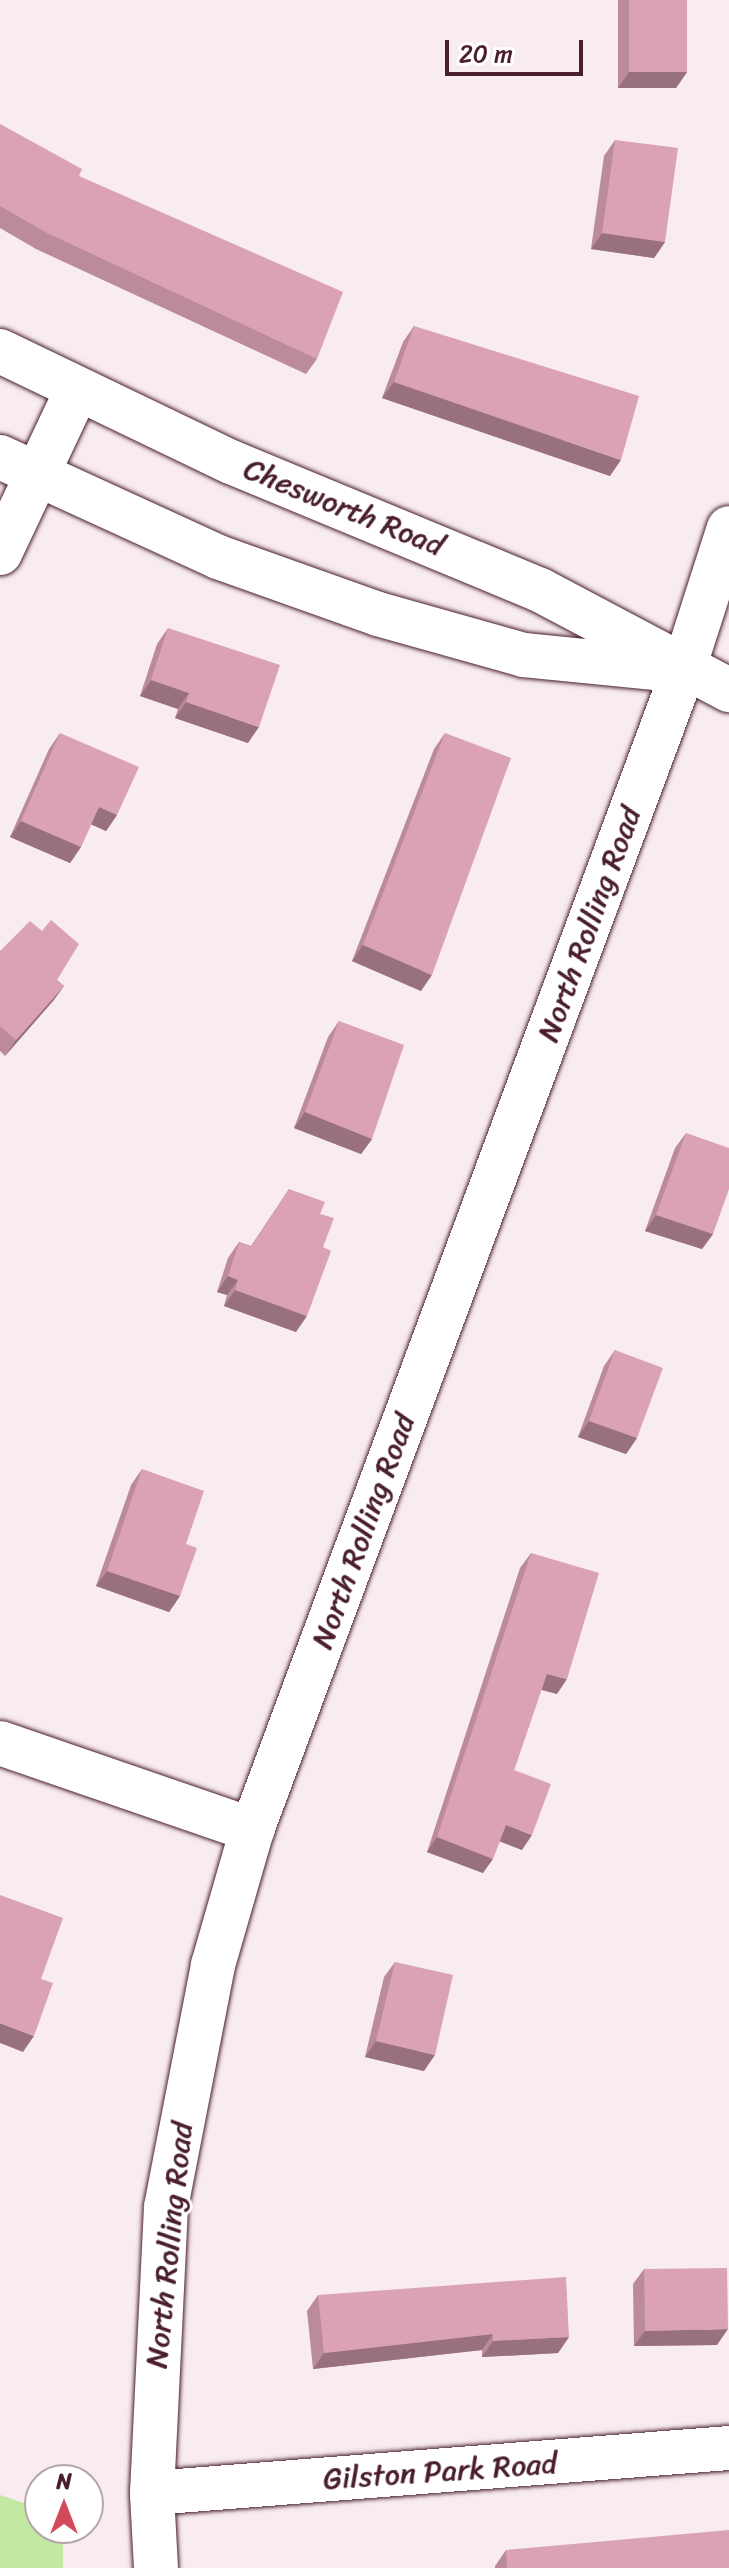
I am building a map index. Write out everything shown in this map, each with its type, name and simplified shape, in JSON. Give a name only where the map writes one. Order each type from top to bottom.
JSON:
[{"type":"street","name":"Chesworth Road","points":[[0,351],[77,390],[540,590],[683,671],[729,690]]},
{"type":"street","points":[[0,553],[18,466],[77,390]]},
{"type":"street","name":"Chesworth Road","points":[[18,466],[218,557],[378,614],[524,655],[683,671]]},
{"type":"street","name":"North Rolling Road","points":[[156,2568],[152,2493],[166,2207],[203,2010],[252,1830],[683,671],[729,528]]},
{"type":"street","points":[[0,1743],[252,1830]]},
{"type":"street","name":"Gilston Park Road","points":[[152,2493],[729,2448]]},
{"type":"green space","points":[[0,2495],[24,2503],[24,2544],[63,2544],[63,2568],[0,2568]]},
{"type":"building","points":[[629,0],[687,0],[687,72],[629,72]]},
{"type":"building","points":[[0,124],[82,169],[79,176],[343,292],[317,359],[47,233],[0,206]]},
{"type":"building","points":[[615,140],[678,148],[665,242],[602,233]]},
{"type":"building","points":[[414,326],[639,396],[621,460],[394,382]]},
{"type":"building","points":[[168,628],[280,665],[259,727],[186,702],[189,693],[151,680]]},
{"type":"building","points":[[60,733],[139,767],[117,815],[99,807],[81,847],[21,821]]},
{"type":"building","points":[[445,733],[511,758],[432,975],[363,945]]},
{"type":"building","points":[[51,920],[79,944],[57,980],[64,986],[16,1040],[0,1026],[0,951],[30,921],[42,931]]},
{"type":"building","points":[[339,1021],[404,1045],[372,1139],[305,1112]]},
{"type":"building","points":[[686,1133],[729,1148],[729,1189],[713,1234],[656,1215]]},
{"type":"building","points":[[289,1189],[325,1202],[320,1214],[334,1218],[323,1247],[331,1251],[307,1316],[235,1290],[238,1280],[228,1276],[239,1242],[251,1247]]},
{"type":"building","points":[[615,1350],[663,1368],[637,1438],[589,1421]]},
{"type":"building","points":[[142,1469],[204,1491],[186,1544],[197,1548],[180,1596],[107,1571]]},
{"type":"building","points":[[531,1553],[599,1573],[567,1679],[547,1674],[514,1770],[551,1784],[532,1835],[506,1825],[493,1859],[437,1837]]},
{"type":"building","points":[[0,1895],[63,1918],[41,1979],[53,1983],[34,2036],[0,2023]]},
{"type":"building","points":[[395,1962],[453,1975],[435,2055],[376,2041]]},
{"type":"building","points":[[727,2268],[728,2329],[645,2331],[644,2269]]},
{"type":"building","points":[[566,2277],[569,2337],[493,2341],[493,2334],[324,2353],[318,2295]]},
{"type":"building","points":[[729,2530],[729,2568],[507,2568],[506,2550]]}]
